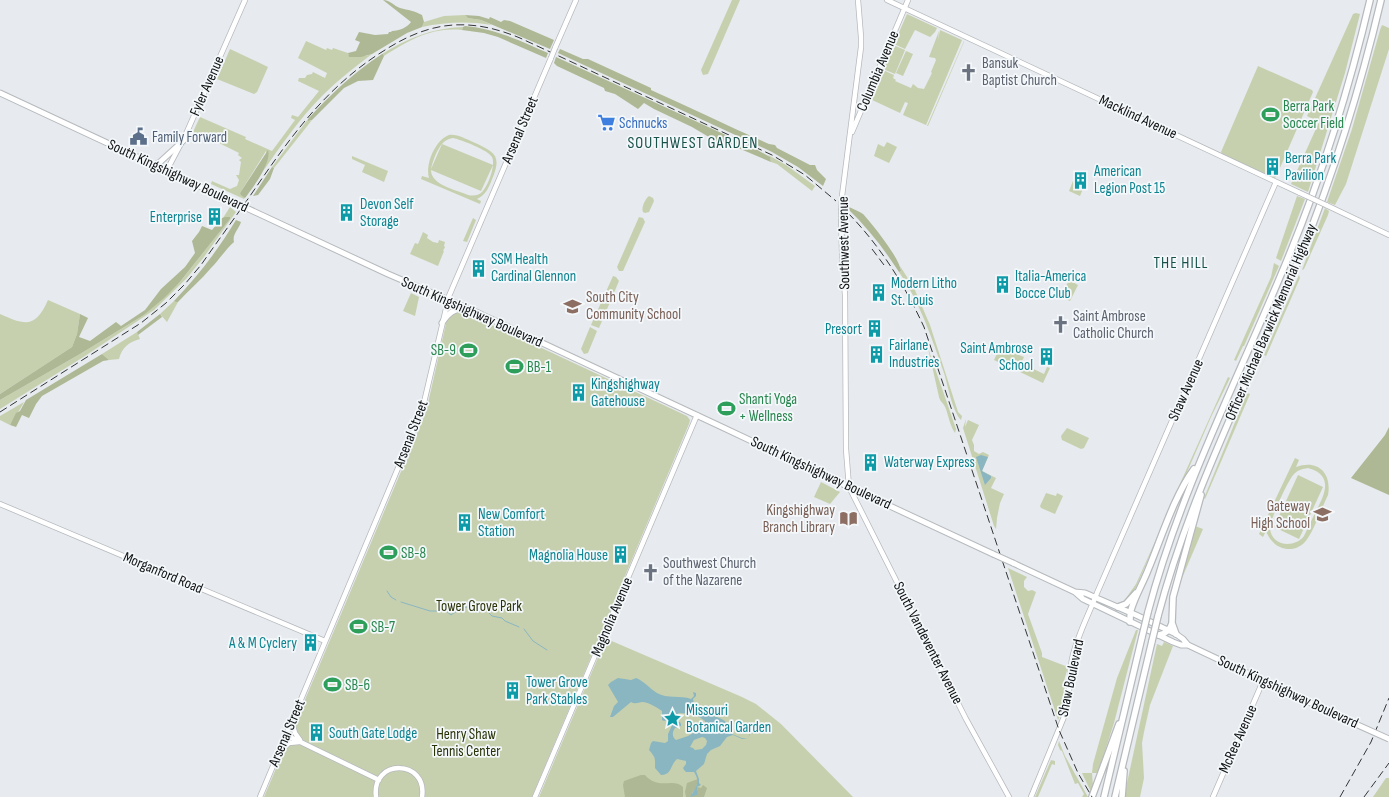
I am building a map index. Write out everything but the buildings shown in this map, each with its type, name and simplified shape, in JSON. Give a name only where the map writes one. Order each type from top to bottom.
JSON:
[{"type":"highway","name":"Officer Michael Barwick Memorial Highway","points":[[1126,753],[1158,616],[1178,548],[1205,476],[1288,287],[1315,219],[1344,135],[1375,27],[1381,0]]},
{"type":"highway","name":"Officer Michael Barwick Memorial Highway","points":[[1124,716],[1148,612],[1172,532],[1199,465],[1278,283],[1306,212],[1340,111],[1370,2]]},
{"type":"highway","points":[[1130,622],[1130,612],[1174,507],[1190,475],[1199,465]]},
{"type":"highway","points":[[1176,634],[1172,623],[1172,607],[1205,476]]},
{"type":"highway","points":[[1118,607],[1126,604],[1141,588]]},
{"type":"highway","points":[[1159,635],[1164,634],[1172,623]]},
{"type":"highway","points":[[1092,797],[1110,745],[1124,716]]},
{"type":"highway","points":[[1105,795],[1124,716]]},
{"type":"highway","points":[[1115,797],[1126,753]]},
{"type":"highway","points":[[1122,797],[1126,753]]},
{"type":"main road","name":"South Kingshighway Boulevard","points":[[0,93],[388,274],[467,308],[1029,570],[1075,592],[1083,599],[1130,622],[1178,644],[1188,645],[1389,739]]},
{"type":"main road","points":[[155,165],[184,140]]},
{"type":"main road","points":[[442,323],[447,315],[452,311],[467,308]]},
{"type":"main road","name":"South Kingshighway Boulevard","points":[[1075,592],[1082,592],[1130,612],[1176,634],[1188,645]]},
{"type":"street","name":"Fyler Avenue","points":[[166,170],[184,140],[245,0]]},
{"type":"street","name":"Arsenal Street","points":[[260,797],[422,411],[448,300],[576,0]]},
{"type":"street","name":"Southwest Avenue","points":[[849,487],[846,438],[844,295],[841,248],[841,215],[848,141],[861,40],[858,0]]},
{"type":"street","name":"Macklind Avenue","points":[[887,0],[1389,235]]},
{"type":"street","name":"Columbia Avenue","points":[[848,141],[908,0]]},
{"type":"street","name":"Shaw Avenue","points":[[1093,604],[1276,182]]},
{"type":"street","name":"Magnolia Avenue","points":[[535,797],[697,415]]},
{"type":"street","name":"South Vandeventer Avenue","points":[[849,487],[985,756],[1009,797]]},
{"type":"street","name":"Morganford Road","points":[[0,504],[325,641]]},
{"type":"street","name":"Shaw Boulevard","points":[[1031,797],[1065,716],[1069,698],[1073,654],[1093,604]]},
{"type":"street","name":"McRee Avenue","points":[[1213,797],[1263,681]]},
{"type":"street","points":[[292,722],[295,733],[302,743]]},
{"type":"street","points":[[286,735],[379,780]]},
{"type":"street","points":[[277,756],[289,743],[302,743]]},
{"type":"street","points":[[376,797],[376,787],[379,780],[385,773],[392,769],[400,768],[415,774],[423,789],[422,797]]},
{"type":"green space","points":[[383,0],[388,1],[400,8],[422,15],[424,22],[422,27],[407,33],[372,54],[361,57],[349,57],[348,53],[356,51],[360,42],[355,40],[359,32],[375,35],[388,34],[389,32],[408,26],[411,22]]},
{"type":"green space","points":[[732,0],[740,0],[708,74],[703,75],[701,70]]},
{"type":"green space","points":[[907,14],[937,28],[930,37],[915,30],[905,49],[894,44]]},
{"type":"green space","points":[[1353,14],[1360,14],[1345,73],[1308,192],[1291,184],[1319,122],[1307,116]]},
{"type":"green space","points":[[465,15],[468,18],[481,20],[492,25],[457,23],[422,27],[424,22],[444,16]]},
{"type":"green space","points":[[465,15],[479,16],[489,19],[490,17],[501,22],[504,20],[510,21],[554,40],[550,49],[481,20],[468,18]]},
{"type":"green space","points":[[1382,25],[1389,28],[1389,49],[1346,184],[1335,205],[1327,202],[1352,129]]},
{"type":"green space","points":[[465,26],[498,33],[548,53],[546,58],[498,37],[484,33],[462,30]]},
{"type":"green space","points":[[463,27],[462,30],[441,31],[421,36],[384,56],[382,54],[401,43],[421,35],[441,29]]},
{"type":"green space","points":[[940,30],[962,40],[926,125],[903,115],[908,103],[905,102],[900,113],[870,99],[883,70],[894,75],[893,78],[896,80],[895,81],[911,88],[913,84],[918,88],[924,89],[932,73],[931,72],[936,60],[935,58],[929,57],[939,31],[938,40]]},
{"type":"green space","points":[[306,41],[326,50],[327,48],[332,50],[333,48],[348,53],[348,55],[366,56],[372,54],[329,89],[315,104],[292,131],[264,170],[267,160],[266,151],[240,193],[245,197],[244,199],[211,184],[212,181],[230,189],[237,186],[239,180],[236,175],[239,175],[241,162],[239,160],[242,158],[238,155],[239,153],[207,137],[205,140],[195,135],[193,132],[200,117],[246,137],[245,139],[272,151],[295,120],[291,118],[292,115],[298,117],[319,91],[298,81],[299,78],[305,78],[313,72],[325,78],[327,73],[298,58]]},
{"type":"green space","points":[[964,41],[928,126],[927,126]]},
{"type":"green space","points":[[893,45],[905,50],[895,74],[883,69]]},
{"type":"green space","points":[[230,49],[268,67],[257,92],[254,94],[217,79]]},
{"type":"green space","points":[[560,49],[583,59],[588,59],[739,131],[769,144],[775,145],[777,148],[810,165],[815,165],[817,170],[826,179],[823,186],[798,167],[772,152],[558,53]]},
{"type":"green space","points":[[906,51],[913,54],[903,76],[896,73]]},
{"type":"green space","points":[[382,54],[384,56],[373,80],[358,81],[344,88],[312,120],[308,121],[316,110],[343,84]]},
{"type":"green space","points":[[556,57],[754,148],[770,157],[771,162],[724,142],[719,143],[692,127],[644,103],[638,109],[615,94],[605,91],[604,88],[557,66],[554,63]]},
{"type":"green space","points":[[1258,66],[1312,90],[1313,92],[1276,177],[1274,178],[1222,154],[1221,152]]},
{"type":"green space","points":[[308,119],[310,121],[312,120],[274,168],[272,167]]},
{"type":"green space","points":[[449,135],[461,137],[487,149],[495,156],[496,166],[490,185],[486,192],[477,199],[481,201],[480,204],[421,179],[422,176],[429,178],[428,166],[432,154],[435,147]],"holes":[[[453,138],[480,148],[490,154],[493,165],[442,144]],[[442,144],[431,169],[438,149]],[[493,165],[489,180],[482,192],[474,196],[457,191],[435,180],[431,170],[481,191]]]},
{"type":"green space","points":[[887,142],[897,147],[889,163],[874,156],[878,144],[884,147]]},
{"type":"green space","points":[[268,150],[265,168],[245,198],[240,193]]},
{"type":"green space","points":[[768,155],[786,165],[815,186],[812,191],[777,164],[771,162]]},
{"type":"green space","points":[[352,156],[388,171],[384,182],[362,172],[365,165],[352,159]]},
{"type":"green space","points":[[272,167],[274,168],[270,179],[258,195],[253,196]]},
{"type":"green space","name":"American Legion Post 15","points":[[1073,181],[1084,186],[1080,196],[1069,191]]},
{"type":"green space","points":[[649,196],[653,198],[654,201],[649,212],[645,213],[643,212],[643,206]]},
{"type":"green space","points":[[1297,196],[1305,199],[1281,261],[1276,258]]},
{"type":"green space","points":[[230,207],[236,212],[204,257],[186,279],[154,310],[85,356],[0,409],[0,400],[144,315],[179,283],[230,219],[230,217],[223,218]]},
{"type":"green space","points":[[849,207],[863,214],[873,226],[896,258],[901,271],[899,272],[888,255],[848,209]]},
{"type":"green space","points":[[1325,208],[1329,211],[1328,215],[1304,269],[1302,270]]},
{"type":"green space","points":[[230,217],[230,219],[179,283],[144,315],[0,400],[0,394],[72,347],[77,334],[80,314],[88,318],[79,337],[90,341],[116,322],[121,326],[145,310],[161,289],[185,267],[195,253],[192,241],[202,226],[212,230],[222,218]]},
{"type":"green space","points":[[639,217],[643,218],[645,222],[623,271],[619,271],[617,267]]},
{"type":"green space","points":[[473,218],[476,220],[467,242],[463,241]]},
{"type":"green space","points":[[236,220],[241,222],[235,234],[234,242],[178,302],[174,301],[207,262]]},
{"type":"green space","points":[[423,232],[428,235],[427,238],[433,242],[438,243],[439,240],[445,242],[444,251],[438,266],[410,254],[415,243],[418,244]]},
{"type":"green space","points":[[1274,263],[1279,266],[1236,361],[1234,360],[1271,277]]},
{"type":"green space","points":[[900,266],[914,288],[930,325],[958,412],[962,416],[961,420],[955,410],[944,373],[925,321],[899,272],[901,271]]},
{"type":"green space","points":[[1299,275],[1300,278],[1250,393],[1266,356],[1264,355]]},
{"type":"green space","points":[[613,276],[619,281],[599,328],[591,325]]},
{"type":"green space","points":[[1069,280],[1078,285],[1070,301],[1061,297]]},
{"type":"green space","points":[[411,293],[419,297],[415,316],[403,311]]},
{"type":"green space","points":[[48,300],[80,314],[77,334],[72,347],[0,394],[0,314],[16,321],[28,322],[39,316]]},
{"type":"green space","points":[[174,301],[178,302],[167,322],[160,314]]},
{"type":"green space","name":"Tower Grove Park","points":[[459,311],[473,316],[687,416],[690,420],[689,424],[532,797],[264,797],[426,412],[448,316]]},
{"type":"green space","points":[[160,314],[162,317],[138,335],[137,332]]},
{"type":"green space","points":[[590,327],[597,331],[588,353],[584,354],[581,349]]},
{"type":"green space","points":[[137,332],[140,339],[126,346],[119,359],[109,360],[102,354]]},
{"type":"green space","points":[[1000,347],[1024,357],[1017,371],[994,360]]},
{"type":"green space","points":[[928,348],[956,429],[955,433],[945,408],[939,398]]},
{"type":"green space","points":[[102,354],[109,360],[103,361],[42,396],[29,418],[22,415],[16,427],[10,425],[16,413],[20,411],[26,400]]},
{"type":"green space","points":[[1023,364],[1044,374],[1047,367],[1050,368],[1043,383],[1020,372]]},
{"type":"green space","points":[[1228,377],[1230,378],[1181,486],[1175,495]]},
{"type":"green space","points":[[1247,393],[1250,394],[1205,499],[1204,498]]},
{"type":"green space","points":[[24,402],[10,425],[0,420],[0,416]]},
{"type":"green space","points":[[966,419],[965,427],[968,420],[979,425],[972,440],[974,451],[979,454],[983,452],[989,455],[982,471],[996,478],[991,488],[1004,494],[1000,503],[996,529],[963,428]]},
{"type":"green space","points":[[1389,427],[1389,495],[1351,478],[1385,435]]},
{"type":"green space","points":[[1067,428],[1089,438],[1084,448],[1081,449],[1062,440],[1061,436]]},
{"type":"green space","points":[[1295,458],[1299,460],[1296,467],[1311,465],[1322,470],[1328,480],[1328,495],[1314,527],[1304,543],[1296,548],[1286,549],[1276,544],[1266,531],[1263,537],[1259,534]],"holes":[[[1308,468],[1316,471],[1324,480],[1324,492],[1304,536],[1295,543],[1284,544],[1279,542],[1274,539],[1270,528],[1276,509],[1291,478],[1302,469]]]},
{"type":"green space","points":[[1298,475],[1323,487],[1299,539],[1274,527]]},
{"type":"green space","points":[[821,482],[840,492],[830,504],[814,497]]},
{"type":"green space","points":[[1046,493],[1056,496],[1057,493],[1063,496],[1055,514],[1041,508],[1040,506]]},
{"type":"green space","points":[[1163,524],[1133,593],[1124,603],[1118,603],[1124,601],[1136,584]]},
{"type":"green space","points":[[1195,526],[1203,529],[1179,585],[1190,549]]},
{"type":"green space","points":[[1008,568],[1027,577],[1024,581],[1024,587],[1028,591],[1032,590],[1036,592],[1028,614],[1042,653],[1042,657],[1068,667],[1064,681],[1064,699],[1061,714],[1058,720]]},
{"type":"green space","points":[[1136,630],[1138,630],[1114,723],[1098,773],[1092,773],[1093,764],[1117,678]]},
{"type":"green space","name":"Missouri Botanical Garden","points":[[607,639],[756,704],[781,724],[853,797],[539,797]]},
{"type":"green space","points":[[1164,642],[1173,646],[1150,705],[1144,732],[1142,743],[1144,778],[1140,797],[1124,797],[1157,644],[1162,646]]},
{"type":"green space","points":[[1059,741],[1065,756],[1088,797],[1082,797],[1084,794],[1078,783],[1075,784],[1062,751],[1058,745]]},
{"type":"green space","points":[[1051,760],[1055,761],[1055,765],[1052,764],[1038,797],[1035,797]]},
{"type":"green space","points":[[1082,773],[1092,773],[1093,786],[1091,792]]},
{"type":"green space","points":[[645,775],[650,780],[655,782],[679,784],[683,787],[683,797],[625,797],[623,785],[624,781]]},
{"type":"green space","points":[[1386,778],[1389,778],[1389,797],[1373,797]]},
{"type":"green space","points":[[698,779],[692,796],[698,792],[697,787],[701,788],[703,785],[707,788],[704,797],[686,797],[685,792],[687,783]]},
{"type":"water","points":[[981,455],[988,457],[982,471],[991,476],[985,485],[976,457]]},
{"type":"water","points":[[618,678],[631,680],[636,678],[657,693],[665,696],[691,699],[694,696],[693,692],[696,693],[696,696],[693,699],[698,710],[707,715],[723,719],[729,725],[732,734],[742,738],[748,738],[742,739],[733,735],[727,737],[720,746],[711,750],[707,754],[704,764],[696,771],[699,783],[701,785],[697,787],[697,795],[690,797],[694,791],[697,779],[694,772],[686,772],[684,770],[683,768],[686,761],[677,759],[669,772],[665,775],[661,775],[655,768],[655,758],[649,750],[653,741],[665,743],[668,741],[668,734],[673,723],[670,719],[664,721],[662,720],[662,711],[651,704],[643,702],[631,702],[613,717],[610,717],[614,706],[618,702],[608,685]],"holes":[[[679,713],[695,714],[705,721],[705,726],[688,736],[676,740],[673,736],[673,731],[675,728],[681,726],[681,724],[680,722],[674,722],[673,717]],[[702,737],[707,741],[706,745],[702,749],[695,750],[690,747],[694,740]]]},
{"type":"water","points":[[751,726],[753,726],[748,738],[752,728]]},
{"type":"waterway","points":[[387,591],[391,597],[396,600]]},
{"type":"waterway","points":[[401,602],[430,611],[446,611],[451,615],[466,607],[473,609],[476,613],[478,610],[485,609],[492,616],[502,618],[505,621],[519,627]]},
{"type":"waterway","points":[[524,629],[533,641],[547,650]]},
{"type":"railway","points":[[0,412],[141,323],[166,303],[201,265],[279,154],[326,97],[344,80],[385,50],[404,39],[435,28],[457,25],[481,26],[520,38],[772,155],[805,175],[836,201]]},
{"type":"railway","points":[[848,213],[871,239],[891,267],[924,327],[1059,730],[1078,773],[1092,797]]},
{"type":"railway","points":[[872,249],[884,265]]},
{"type":"railway","points":[[1340,797],[1371,742],[1389,698]]},
{"type":"railway","points":[[1364,797],[1389,763]]},
{"type":"place","name":"Bansuk Baptist Church","points":[[969,72]]},
{"type":"place","name":"Berra Park Soccer Field","points":[[1270,115]]},
{"type":"place","name":"Schnucks","points":[[606,123]]},
{"type":"place","name":"Family Forward","points":[[139,137]]},
{"type":"place","name":"Berra Park Pavilion","points":[[1272,167]]},
{"type":"place","name":"American Legion Post 15","points":[[1081,180]]},
{"type":"place","name":"Devon Self Storage","points":[[347,213]]},
{"type":"place","name":"Enterprise","points":[[215,217]]},
{"type":"place","name":"SSM Health Cardinal Glennon","points":[[478,268]]},
{"type":"place","name":"Italia-America Bocce Club","points":[[1002,285]]},
{"type":"place","name":"Modern Litho St. Louis","points":[[878,292]]},
{"type":"place","name":"South City Community School","points":[[573,306]]},
{"type":"place","name":"Saint Ambrose Catholic Church","points":[[1060,325]]},
{"type":"place","name":"Presort","points":[[875,329]]},
{"type":"place","name":"SB-9","points":[[469,350]]},
{"type":"place","name":"Fairlane Industries","points":[[876,354]]},
{"type":"place","name":"Saint Ambrose School","points":[[1046,357]]},
{"type":"place","name":"BB-1","points":[[514,367]]},
{"type":"place","name":"Kingshighway Gatehouse","points":[[578,393]]},
{"type":"place","name":"Shanti Yoga + Wellness","points":[[726,408]]},
{"type":"place","name":"Waterway Express","points":[[871,462]]},
{"type":"place","name":"Gateway High School","points":[[1323,515]]},
{"type":"place","name":"Kingshighway Branch Library","points":[[848,519]]},
{"type":"place","name":"New Comfort Station","points":[[465,523]]},
{"type":"place","name":"SB-8","points":[[388,553]]},
{"type":"place","name":"Magnolia House","points":[[621,555]]},
{"type":"place","name":"Southwest Church of the Nazarene","points":[[650,572]]},
{"type":"place","name":"SB-7","points":[[358,627]]},
{"type":"place","name":"A & M Cyclery","points":[[310,643]]},
{"type":"place","name":"SB-6","points":[[332,685]]},
{"type":"place","name":"Tower Grove Park Stables","points":[[513,691]]},
{"type":"place","name":"Missouri Botanical Garden","points":[[673,719]]},
{"type":"place","name":"South Gate Lodge","points":[[316,733]]},
{"type":"district","name":"SOUTHWEST GARDEN","points":[[693,143]]},
{"type":"district","name":"THE HILL","points":[[1181,263]]},
{"type":"park label","name":"Henry Shaw Tennis Center","points":[[466,742]]}]
